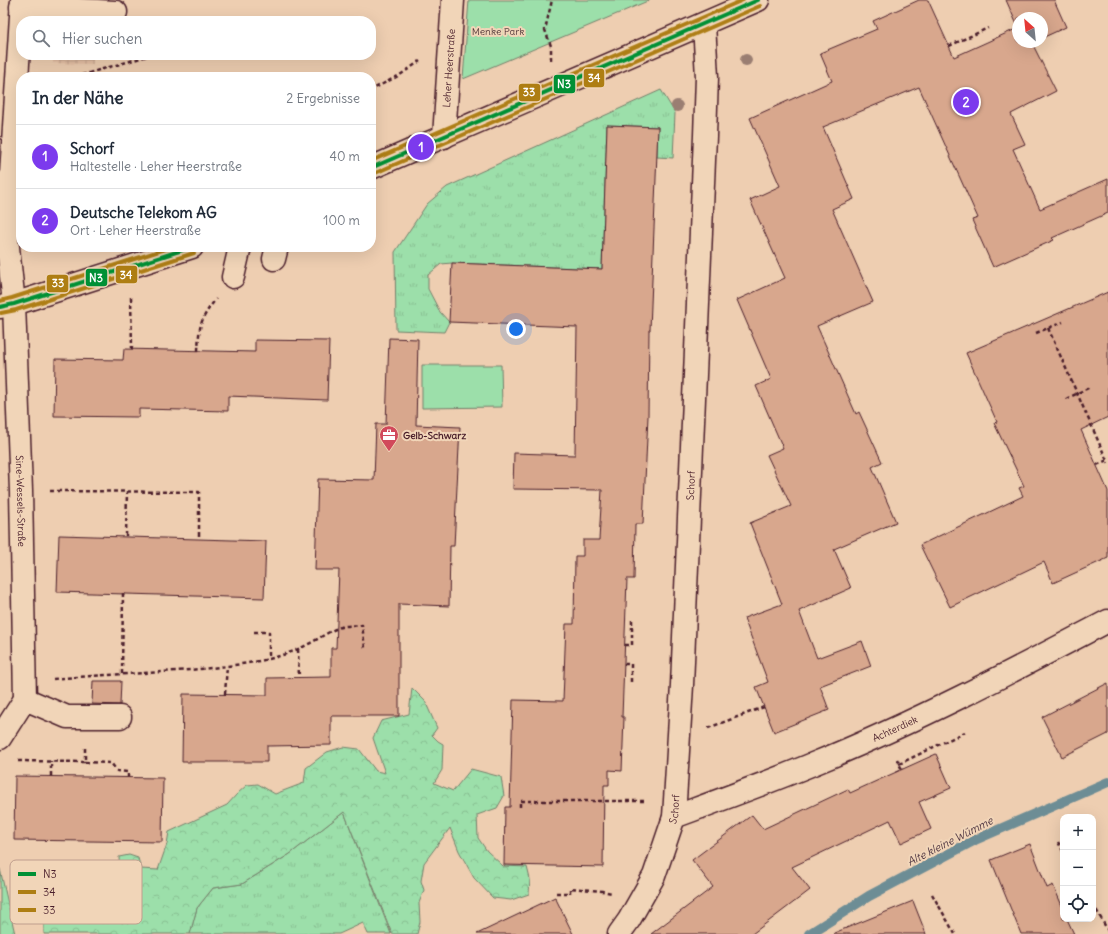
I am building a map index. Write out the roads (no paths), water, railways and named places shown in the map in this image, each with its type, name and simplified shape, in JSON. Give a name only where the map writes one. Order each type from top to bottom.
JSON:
[{"type":"street","name":"Leher Heerstraße","points":[[444,137],[453,0]]},
{"type":"street","points":[[376,166],[758,0]]},
{"type":"street","points":[[22,3],[116,12]]},
{"type":"street","name":"Sine-Wessels-Straße","points":[[21,16],[22,3]]},
{"type":"street","name":"Schorf","points":[[619,934],[630,920],[654,876],[675,809],[705,136],[707,77],[704,24]]},
{"type":"street","name":"Sine-Wessels-Straße","points":[[18,60],[18,72]]},
{"type":"street","name":"Sine-Wessels-Straße","points":[[16,97],[7,238],[7,305],[21,491],[25,690]]},
{"type":"street","points":[[7,305],[176,252]]},
{"type":"street","points":[[233,277],[239,252]]},
{"type":"street","name":"Achterdiek","points":[[675,809],[813,764],[950,703],[1108,621]]},
{"type":"street","points":[[0,738],[25,690],[86,731],[120,725],[67,717]]},
{"type":"waterway","name":"Alte kleine Wümme","points":[[809,934],[869,896],[975,840],[1108,782]]},
{"type":"place","name":"Deutsche Telekom AG","points":[[966,102]]},
{"type":"place","name":"Schorf","points":[[421,147]]},
{"type":"place","name":"Gelb-Schwarz","points":[[389,452]]},
{"type":"park label","name":"Menke Park","points":[[498,31]]}]
